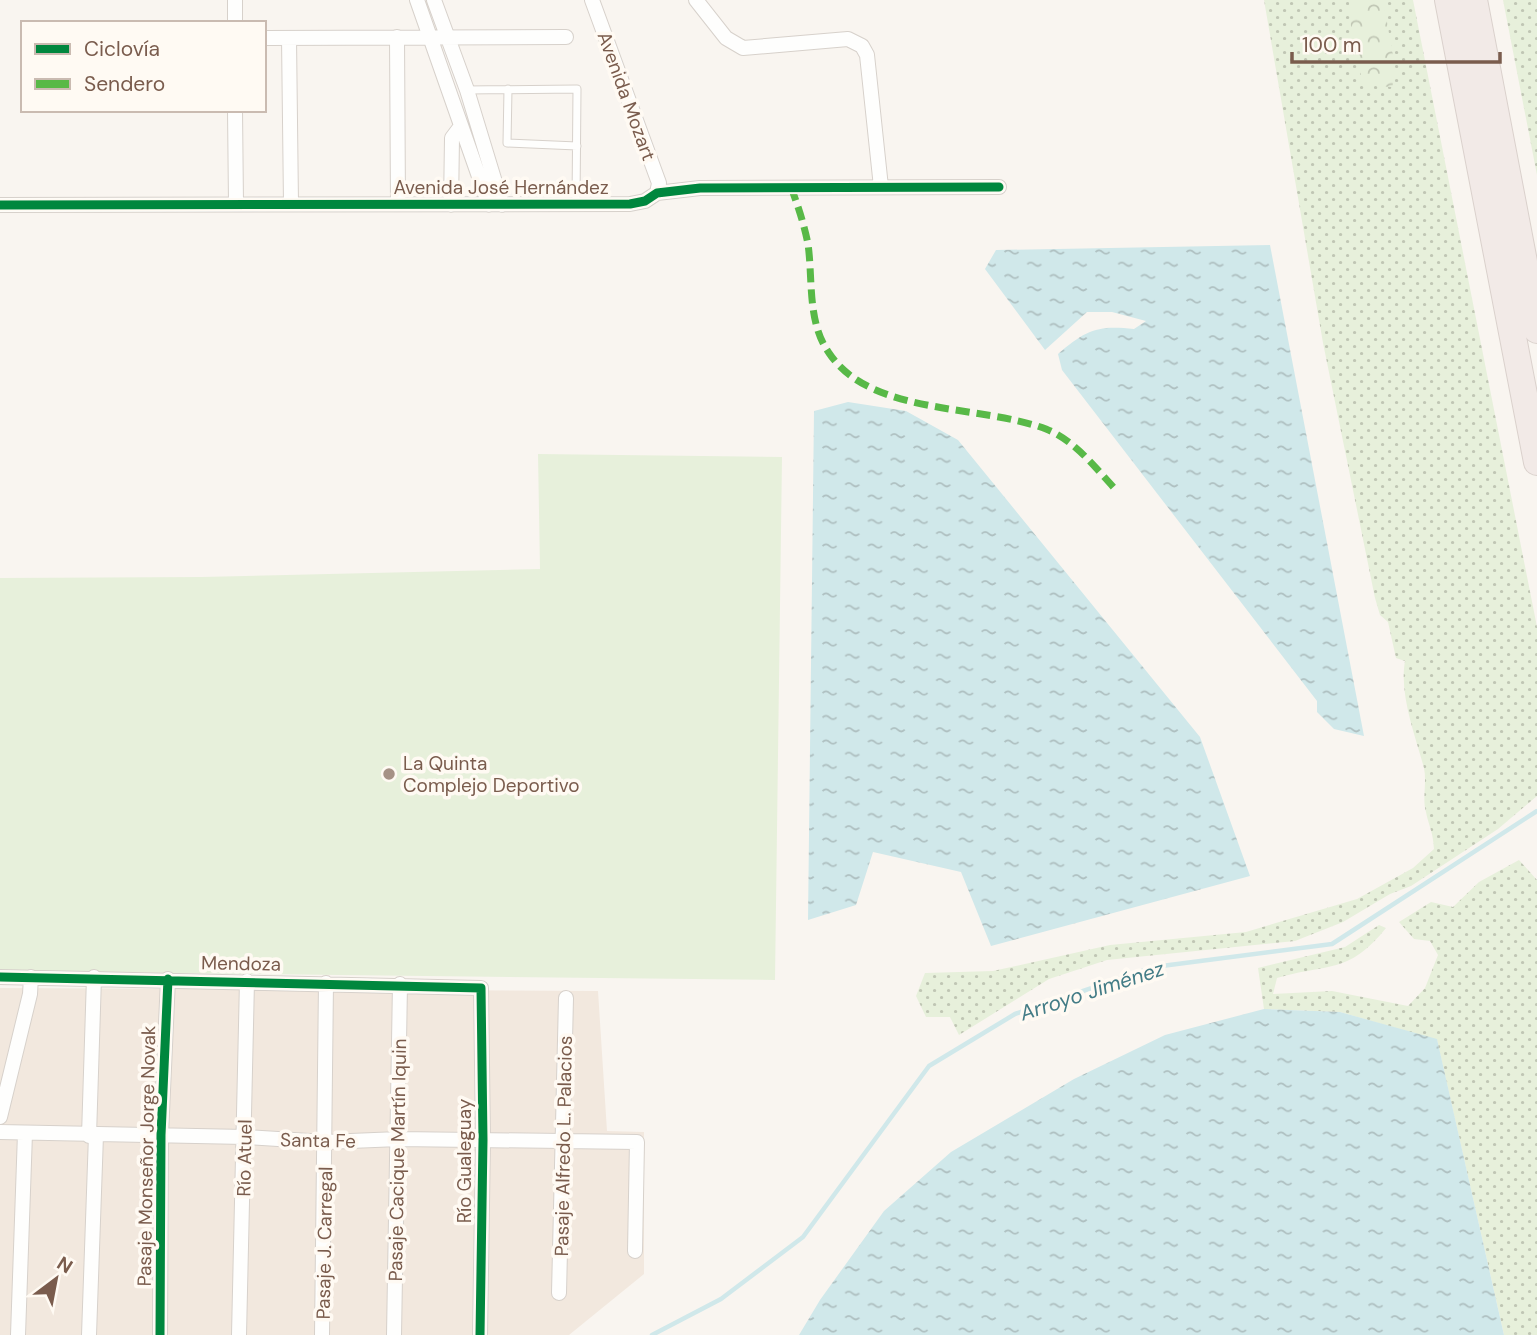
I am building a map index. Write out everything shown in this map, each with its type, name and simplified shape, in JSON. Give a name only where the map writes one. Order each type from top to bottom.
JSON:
[{"type":"highway","points":[[1448,0],[1537,462]]},
{"type":"highway","points":[[1474,0],[1537,330]]},
{"type":"street","points":[[234,21],[235,0]]},
{"type":"street","points":[[416,0],[461,126],[495,205]]},
{"type":"street","points":[[434,0],[467,90],[495,205]]},
{"type":"street","name":"Avenida Mozart","points":[[592,0],[659,183],[657,192]]},
{"type":"street","points":[[696,0],[726,38],[743,48],[848,39],[862,46],[867,55],[881,187]]},
{"type":"street","points":[[397,37],[398,205]]},
{"type":"street","points":[[266,38],[566,37]]},
{"type":"street","points":[[289,38],[291,204]]},
{"type":"street","points":[[235,112],[236,204]]},
{"type":"street","points":[[452,205],[452,138],[461,126]]},
{"type":"street","name":"Avenida José Hernández","points":[[0,205],[629,204],[645,201],[657,192],[700,188],[999,187]]},
{"type":"street","name":"Mendoza","points":[[0,976],[481,988]]},
{"type":"street","points":[[0,1117],[30,994],[31,977]]},
{"type":"street","points":[[89,1335],[94,978]]},
{"type":"street","name":"Pasaje Monseñor Jorge Novak","points":[[160,1335],[161,1135],[168,979]]},
{"type":"street","name":"Río Atuel","points":[[239,1335],[247,981]]},
{"type":"street","name":"Pasaje J. Carregal","points":[[322,1335],[326,983]]},
{"type":"street","name":"Pasaje Cacique Martín Iquin","points":[[394,1335],[400,984]]},
{"type":"street","name":"Río Gualeguay","points":[[480,1335],[483,1140],[481,988]]},
{"type":"street","name":"Pasaje Alfredo L. Palacios","points":[[559,1293],[566,998]]},
{"type":"street","name":"Santa Fe","points":[[0,1132],[245,1137],[326,1142],[399,1139],[637,1142],[635,1251]]},
{"type":"street","points":[[18,1335],[24,1133]]},
{"type":"lane","points":[[508,89],[507,144],[577,146]]},
{"type":"lane","points":[[467,90],[577,89],[576,204]]},
{"type":"shaded area","points":[[0,988],[598,991],[607,1131],[644,1132],[644,1274],[569,1335],[0,1335]]},
{"type":"green space","points":[[1264,0],[1413,0],[1537,627],[1537,796],[1498,829],[1411,886],[1390,894],[1343,922],[1295,941],[1107,960],[1049,979],[959,1035],[950,1017],[926,1017],[916,996],[925,973],[993,971],[1110,945],[1246,932],[1357,899],[1413,868],[1434,849],[1425,807],[1424,768],[1406,701],[1405,661],[1396,658],[1388,622],[1380,615],[1375,598],[1323,343]]},
{"type":"green space","points":[[1349,0],[1383,0],[1396,72],[1392,87],[1375,86],[1363,80],[1353,54]]},
{"type":"green space","points":[[1503,0],[1537,0],[1537,175]]},
{"type":"green space","name":"La Quinta Complejo Deportivo","points":[[538,454],[782,457],[775,980],[0,971],[0,578],[201,577],[540,569]]},
{"type":"green space","points":[[1519,860],[1537,880],[1537,1335],[1504,1335],[1437,1040],[1340,1012],[1264,1009],[1258,968],[1345,947],[1379,925],[1386,928],[1360,954],[1336,965],[1277,978],[1273,994],[1332,991],[1408,1006],[1425,988],[1438,955],[1430,941],[1414,939],[1399,922],[1431,902],[1453,907],[1479,882]]},
{"type":"water","points":[[1270,245],[1364,736],[1334,729],[1317,712],[1317,701],[1062,370],[1058,354],[1076,339],[1101,329],[1134,329],[1146,321],[1112,312],[1087,312],[1045,350],[985,269],[996,250]]},
{"type":"water","points":[[848,402],[906,411],[958,440],[1200,737],[1250,876],[991,946],[961,872],[873,852],[856,905],[808,920],[814,411]]},
{"type":"water","points":[[1264,1009],[1340,1012],[1437,1039],[1504,1335],[799,1335],[820,1300],[884,1211],[951,1152],[1074,1079],[1165,1035]]},
{"type":"waterway","name":"Arroyo Jiménez","points":[[652,1335],[721,1299],[803,1237],[929,1066],[1015,1014],[1154,967],[1332,944],[1537,811]]},
{"type":"marked path","points":[[791,187],[808,244],[817,328],[829,353],[848,373],[871,388],[898,398],[1019,421],[1046,429],[1076,448],[1118,492]]},
{"type":"cycle path","points":[[0,205],[630,204],[645,201],[657,193],[700,188],[999,187]]},
{"type":"cycle path","points":[[0,977],[481,988],[483,1140],[480,1335]]},
{"type":"cycle path","points":[[160,1335],[161,1135],[168,979]]},
{"type":"place","name":"La Quinta Complejo Deportivo","points":[[389,774]]}]
